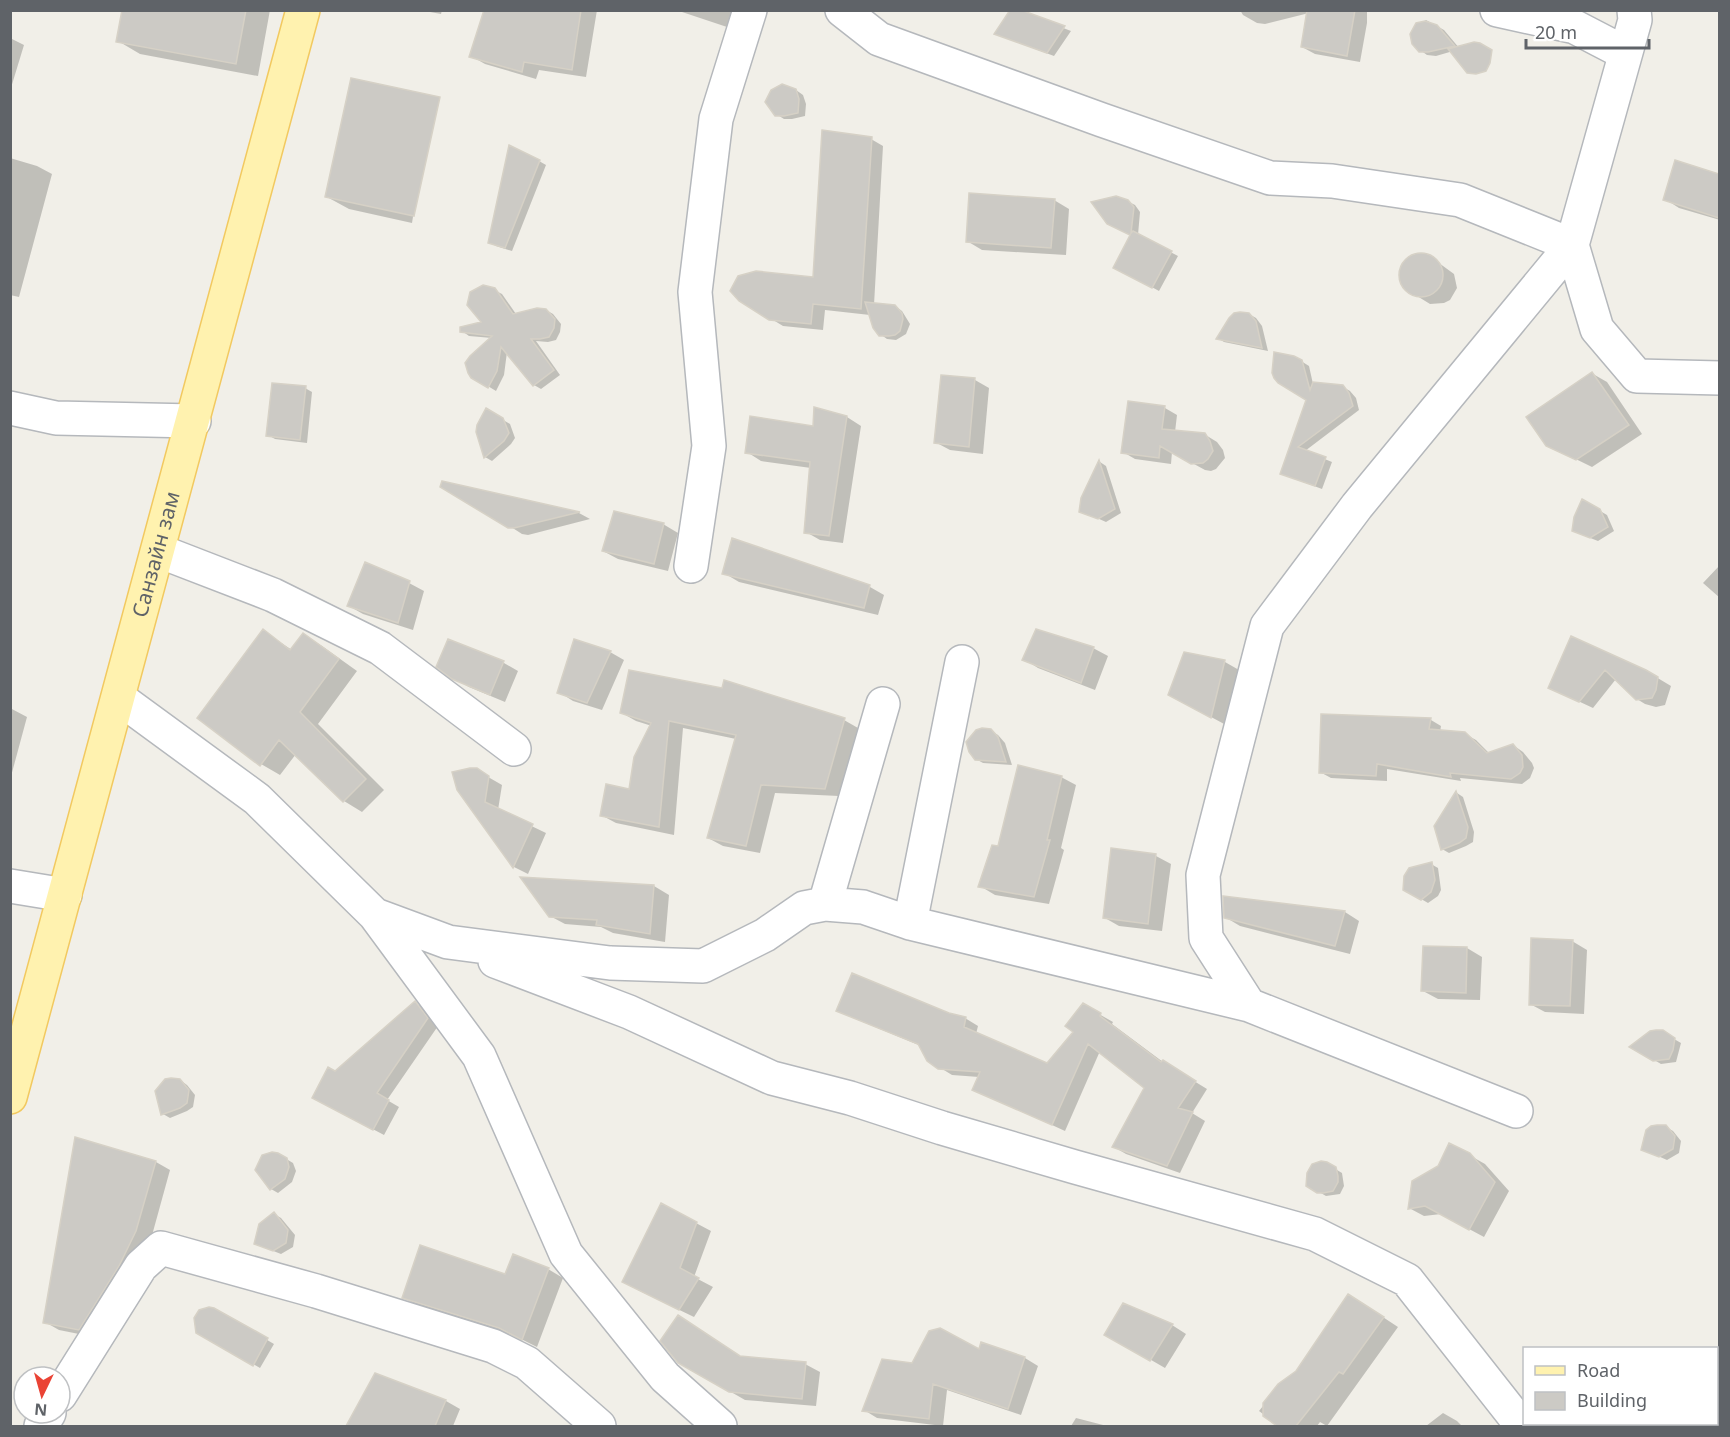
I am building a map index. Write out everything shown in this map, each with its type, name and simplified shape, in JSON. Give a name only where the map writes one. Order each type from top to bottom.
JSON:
[{"type":"main road","name":"Санзайн зам","points":[[10,1097],[303,10]]},
{"type":"street","points":[[692,566],[709,446],[695,292],[716,119],[750,10]]},
{"type":"street","points":[[842,10],[879,39],[1270,178],[1332,181],[1460,200],[1572,245]]},
{"type":"street","points":[[1497,10],[1575,27],[1625,53]]},
{"type":"street","points":[[1249,1005],[1206,938],[1203,875],[1267,626],[1357,506],[1572,245],[1635,20],[1634,10]]},
{"type":"street","points":[[1572,245],[1597,329],[1637,376],[1719,378]]},
{"type":"street","points":[[10,408],[56,418],[194,421]]},
{"type":"street","points":[[159,551],[273,595],[380,648],[514,750]]},
{"type":"street","points":[[910,923],[962,662]]},
{"type":"street","points":[[119,698],[257,799],[375,915],[479,1056],[566,1254],[665,1377],[720,1426]]},
{"type":"street","points":[[825,904],[883,704]]},
{"type":"street","points":[[10,886],[65,895]]},
{"type":"street","points":[[375,915],[448,942],[610,963],[703,966],[765,935],[804,908],[825,904],[863,907],[910,923],[1249,1005],[1516,1111]]},
{"type":"street","points":[[375,915],[629,1012],[772,1078],[850,1098],[1075,1167],[1315,1234],[1407,1280],[1522,1426]]},
{"type":"street","points":[[72,1376],[141,1266],[160,1248],[316,1291],[494,1347],[527,1363],[599,1426]]},
{"type":"building","points":[[122,10],[246,10],[236,64],[116,42]]},
{"type":"building","points":[[484,10],[581,10],[572,70],[524,62],[522,72],[469,57]]},
{"type":"building","points":[[1010,10],[1021,10],[1065,26],[1047,53],[994,34]]},
{"type":"building","points":[[1307,10],[1355,10],[1347,56],[1301,47]]},
{"type":"building","points":[[1425,21],[1437,25],[1455,46],[1419,52],[1412,44],[1410,34],[1416,23]]},
{"type":"building","points":[[1474,42],[1492,50],[1486,71],[1476,74],[1467,73],[1448,49]]},
{"type":"building","points":[[351,78],[440,97],[414,216],[325,197]]},
{"type":"building","points":[[782,84],[796,89],[799,99],[798,113],[775,116],[765,102],[771,90]]},
{"type":"building","points":[[822,130],[872,137],[861,309],[813,304],[811,324],[769,320],[739,301],[730,291],[738,276],[756,271],[813,277]]},
{"type":"building","points":[[509,145],[540,160],[505,248],[488,243]]},
{"type":"building","points":[[1675,160],[1719,174],[1719,218],[1663,200]]},
{"type":"building","points":[[969,193],[1055,199],[1051,248],[966,242]]},
{"type":"building","points":[[1116,196],[1128,200],[1134,207],[1131,233],[1133,231],[1172,251],[1152,288],[1113,268],[1130,235],[1107,224],[1091,202]]},
{"type":"building","points":[[1421,253],[1437,259],[1443,275],[1437,291],[1421,297],[1405,291],[1399,275],[1405,259]]},
{"type":"building","points":[[483,285],[495,288],[513,314],[537,308],[546,309],[555,319],[554,328],[549,337],[531,339],[554,370],[533,386],[501,347],[497,371],[488,388],[471,378],[468,373],[465,363],[492,336],[460,332],[460,327],[481,322],[467,305],[470,292]]},
{"type":"building","points":[[865,302],[895,305],[902,313],[900,331],[895,335],[879,336],[873,328]]},
{"type":"building","points":[[1234,313],[1249,313],[1256,321],[1262,348],[1216,339],[1229,318]]},
{"type":"building","points":[[1274,352],[1302,360],[1310,390],[1313,382],[1343,385],[1349,393],[1353,406],[1298,447],[1326,457],[1315,486],[1280,474],[1306,400],[1278,383],[1274,378],[1272,373]]},
{"type":"building","points":[[1592,372],[1629,425],[1576,460],[1546,446],[1526,417]]},
{"type":"building","points":[[941,375],[975,378],[969,447],[934,443]]},
{"type":"building","points":[[272,383],[306,386],[300,440],[266,436]]},
{"type":"building","points":[[1128,401],[1165,406],[1162,429],[1205,433],[1213,451],[1208,459],[1203,463],[1191,464],[1160,446],[1159,458],[1121,453]]},
{"type":"building","points":[[814,407],[847,416],[829,536],[804,533],[810,462],[745,453],[750,416],[813,426]]},
{"type":"building","points":[[486,408],[503,418],[509,433],[504,441],[484,458],[476,432]]},
{"type":"building","points":[[1099,460],[1115,509],[1098,519],[1079,512],[1081,498]]},
{"type":"building","points":[[442,481],[580,512],[508,528],[440,487]]},
{"type":"building","points":[[1582,499],[1600,509],[1608,527],[1590,538],[1572,531],[1574,517]]},
{"type":"building","points":[[614,511],[664,523],[654,564],[602,551]]},
{"type":"building","points":[[732,538],[870,585],[864,608],[722,574]]},
{"type":"building","points":[[365,562],[410,581],[398,623],[347,606]]},
{"type":"building","points":[[263,629],[290,650],[303,633],[339,659],[300,712],[366,779],[343,802],[279,740],[260,766],[197,718]]},
{"type":"building","points":[[1036,629],[1094,647],[1081,683],[1022,660]]},
{"type":"building","points":[[1571,636],[1658,677],[1652,698],[1636,700],[1605,670],[1579,702],[1548,688]]},
{"type":"building","points":[[448,639],[504,661],[490,695],[452,679],[436,667]]},
{"type":"building","points":[[574,639],[611,651],[587,703],[557,693]]},
{"type":"building","points":[[1184,652],[1225,660],[1211,718],[1168,695]]},
{"type":"building","points":[[629,670],[722,688],[724,680],[845,718],[825,789],[761,785],[746,846],[707,838],[736,735],[669,721],[659,827],[600,816],[606,784],[629,789],[634,757],[651,723],[620,713]]},
{"type":"building","points":[[1321,714],[1431,718],[1429,729],[1465,732],[1487,753],[1513,744],[1522,755],[1523,767],[1520,773],[1511,779],[1450,773],[1451,777],[1377,764],[1376,776],[1319,773]]},
{"type":"building","points":[[991,729],[998,737],[1006,762],[975,760],[969,752],[966,742],[976,730]]},
{"type":"building","points":[[1018,765],[1062,776],[1047,840],[1050,840],[1034,897],[978,887],[992,845],[998,846]]},
{"type":"building","points":[[477,768],[489,776],[485,802],[533,824],[513,868],[457,790],[452,772]]},
{"type":"building","points":[[1456,791],[1468,827],[1466,838],[1441,850],[1434,826]]},
{"type":"building","points":[[1111,848],[1156,854],[1148,924],[1103,918]]},
{"type":"building","points":[[1432,862],[1435,880],[1431,892],[1421,900],[1403,890],[1404,876],[1409,868]]},
{"type":"building","points":[[520,877],[654,885],[650,934],[596,925],[597,920],[549,917]]},
{"type":"building","points":[[1223,896],[1345,911],[1335,946],[1224,918]]},
{"type":"building","points":[[1531,938],[1573,940],[1570,1006],[1529,1005]]},
{"type":"building","points":[[1423,946],[1467,947],[1466,993],[1421,991]]},
{"type":"building","points":[[852,973],[949,1013],[966,1017],[964,1027],[1047,1063],[1073,1032],[1065,1026],[1083,1003],[1101,1013],[1100,1016],[1161,1062],[1163,1060],[1196,1081],[1178,1108],[1193,1112],[1167,1166],[1112,1147],[1144,1088],[1088,1044],[1052,1125],[972,1090],[980,1072],[938,1069],[927,1061],[918,1044],[836,1011]]},
{"type":"building","points":[[415,1001],[428,1018],[377,1093],[389,1100],[373,1130],[312,1098],[328,1067],[335,1071]]},
{"type":"building","points":[[1663,1030],[1675,1038],[1669,1059],[1653,1061],[1629,1047],[1650,1031]]},
{"type":"building","points":[[165,1079],[180,1079],[189,1090],[187,1103],[161,1115],[155,1091]]},
{"type":"building","points":[[1657,1125],[1666,1125],[1675,1136],[1673,1149],[1659,1157],[1641,1150],[1646,1130]]},
{"type":"building","points":[[75,1137],[156,1161],[136,1231],[119,1266],[79,1330],[43,1323]]},
{"type":"building","points":[[1449,1143],[1470,1153],[1495,1182],[1469,1230],[1425,1206],[1408,1209],[1412,1181],[1438,1166]]},
{"type":"building","points":[[272,1152],[287,1158],[289,1167],[285,1179],[270,1190],[255,1170],[262,1155]]},
{"type":"building","points":[[1321,1161],[1336,1167],[1338,1182],[1333,1191],[1317,1193],[1306,1186],[1307,1173],[1312,1164]]},
{"type":"building","points":[[661,1203],[697,1222],[680,1268],[699,1278],[679,1310],[622,1282]]},
{"type":"building","points":[[274,1212],[288,1230],[286,1243],[273,1251],[254,1244],[259,1224]]},
{"type":"building","points":[[420,1245],[505,1274],[513,1254],[549,1268],[522,1340],[499,1328],[402,1298]]},
{"type":"building","points":[[1348,1294],[1384,1317],[1343,1374],[1339,1372],[1296,1426],[1277,1426],[1263,1416],[1263,1403],[1278,1384],[1296,1371]]},
{"type":"building","points":[[1123,1303],[1173,1324],[1150,1361],[1104,1335]]},
{"type":"building","points":[[209,1307],[268,1338],[253,1366],[196,1333],[194,1318],[199,1310]]},
{"type":"building","points":[[678,1315],[740,1356],[806,1362],[802,1399],[729,1392],[678,1363],[660,1341]]},
{"type":"building","points":[[940,1328],[979,1349],[981,1342],[1025,1357],[1008,1409],[933,1384],[929,1419],[862,1411],[882,1359],[912,1363],[929,1331]]},
{"type":"building","points":[[375,1373],[446,1400],[435,1426],[346,1426]]}]
